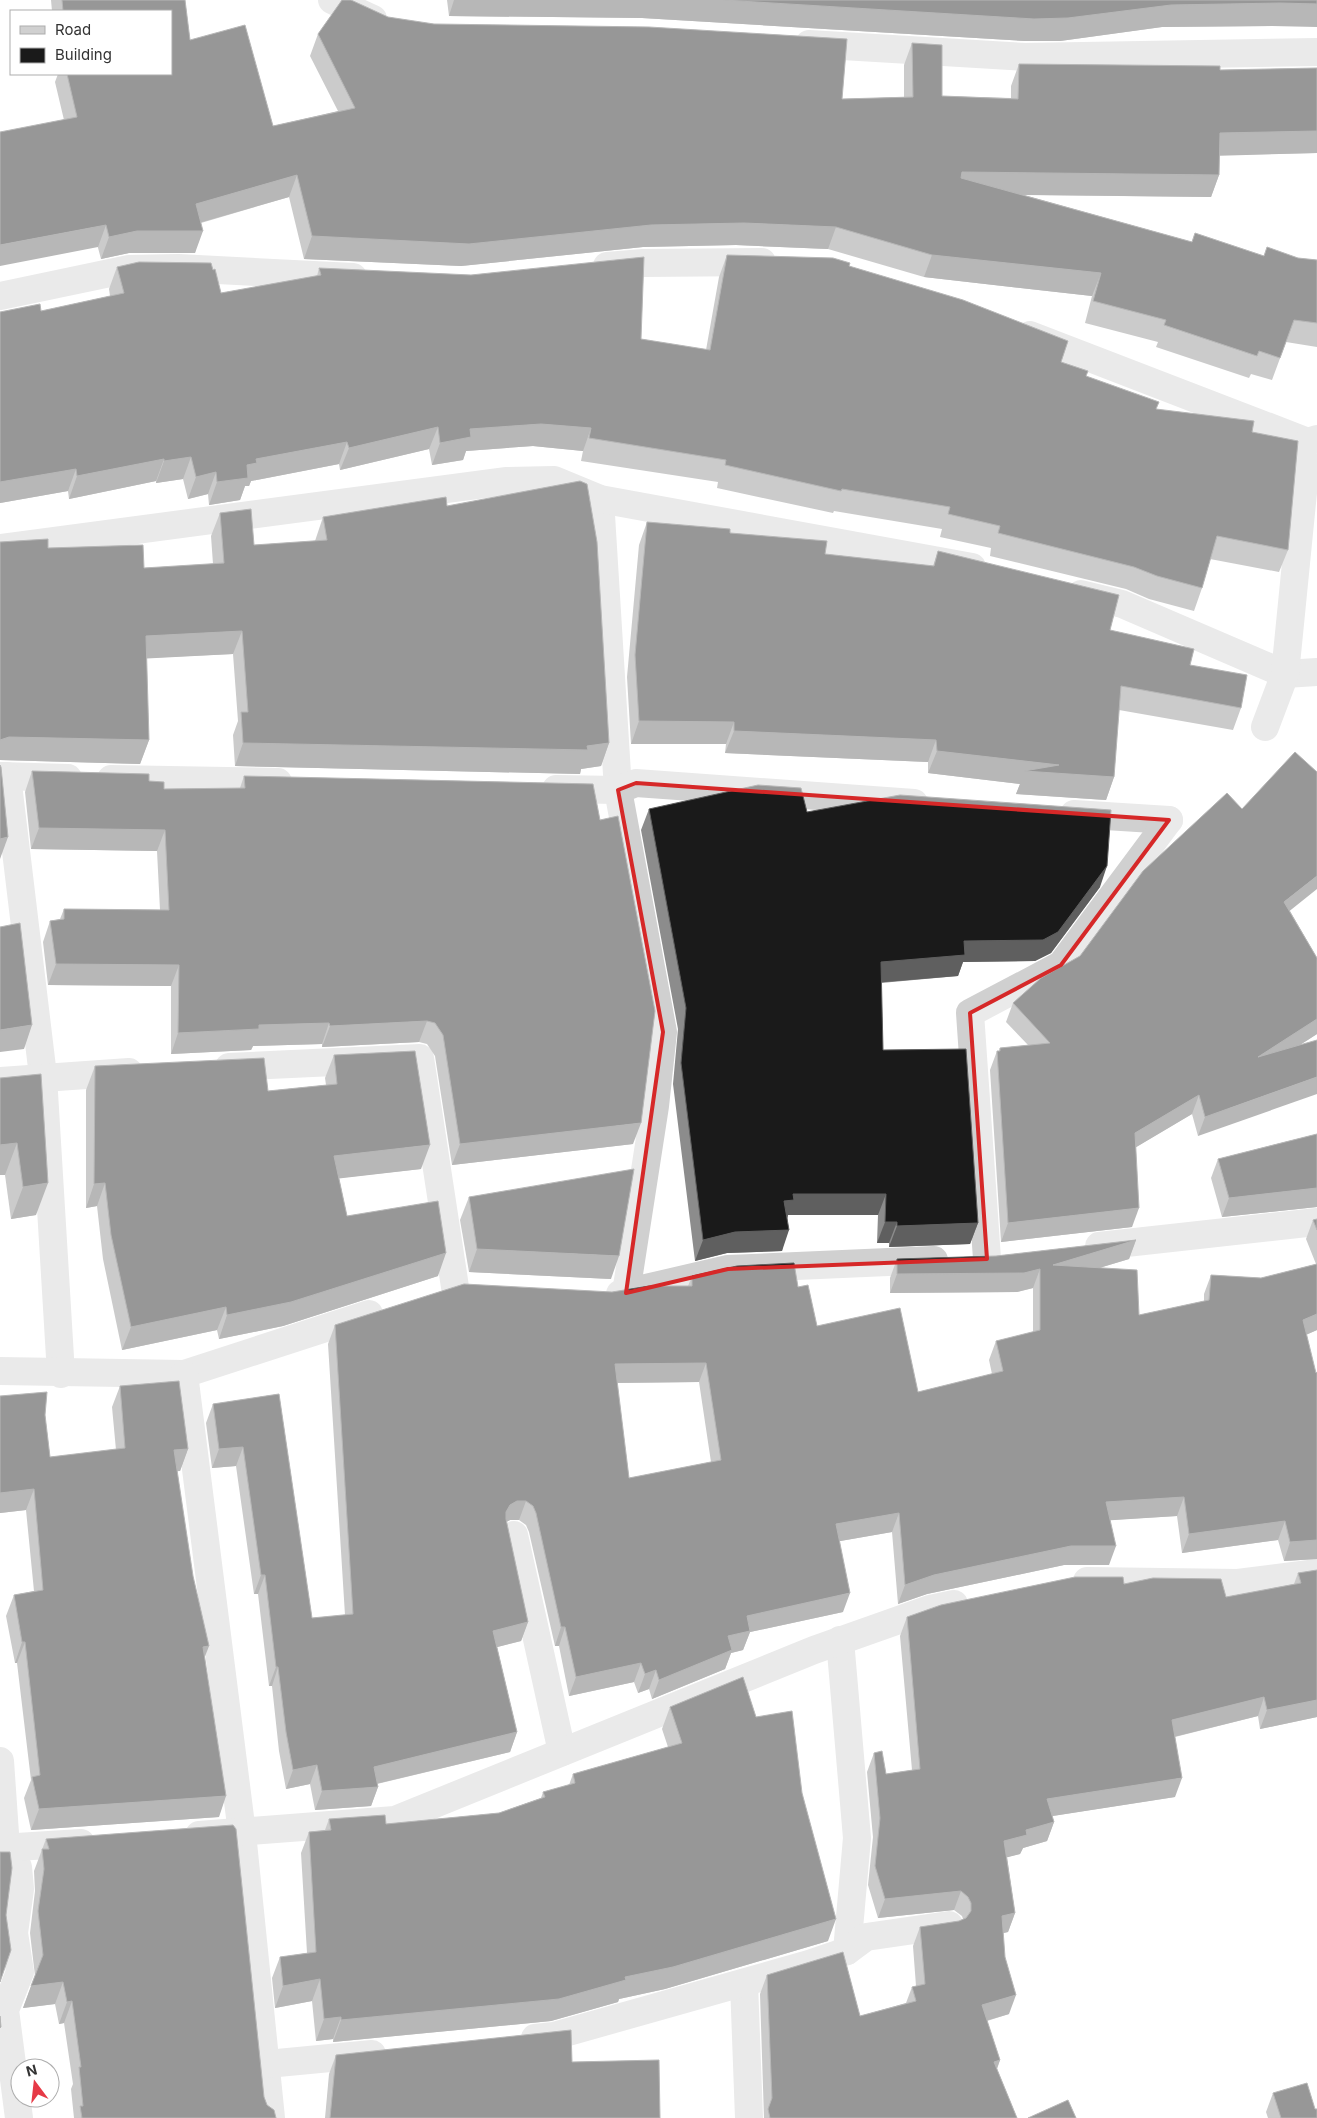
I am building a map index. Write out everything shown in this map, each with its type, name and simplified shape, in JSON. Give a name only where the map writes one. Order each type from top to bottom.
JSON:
[{"type":"street","points":[[332,0],[382,24],[400,27]]},
{"type":"street","points":[[789,42],[1025,57],[1317,52]]},
{"type":"street","points":[[586,269],[643,263],[791,263]]},
{"type":"street","points":[[0,296],[129,269],[178,268],[373,278]]},
{"type":"street","points":[[1005,325],[1313,440],[1285,674],[1265,727]]},
{"type":"street","points":[[0,548],[507,481],[554,480],[600,498],[951,562],[998,574]]},
{"type":"street","points":[[600,498],[618,790],[663,1032],[655,1106],[626,1293]]},
{"type":"street","points":[[1056,588],[1122,604],[1285,674],[1317,672]]},
{"type":"street","points":[[61,1374],[43,1076],[3,776],[302,783]]},
{"type":"street","points":[[529,788],[618,790],[636,783],[942,804]]},
{"type":"street","points":[[987,1258],[970,1013],[1061,965],[1169,820],[1051,812]]},
{"type":"street","points":[[202,1068],[420,1058],[454,1287]]},
{"type":"street","points":[[0,1081],[43,1076],[152,1071]]},
{"type":"street","points":[[1074,1249],[1317,1222]]},
{"type":"street","points":[[593,1295],[626,1293],[728,1269],[987,1258],[1016,1255]]},
{"type":"street","points":[[426,1296],[454,1287],[484,1289]]},
{"type":"street","points":[[0,1371],[61,1374],[184,1374],[389,1308]]},
{"type":"street","points":[[184,1374],[242,1833],[271,2118]]},
{"type":"street","points":[[514,1535],[562,1752]]},
{"type":"street","points":[[1067,1580],[1238,1583],[1317,1572]]},
{"type":"street","points":[[173,1837],[395,1820],[840,1640],[930,1609],[979,1599]]},
{"type":"street","points":[[840,1640],[857,1838],[846,1951]]},
{"type":"street","points":[[0,1761],[3,1848],[18,1867],[20,1889],[14,1933],[20,1972],[5,2010],[19,2118]]},
{"type":"street","points":[[3,1848],[104,1841]]},
{"type":"street","points":[[514,2040],[554,2036],[744,1983],[846,1951],[866,1937],[949,1925]]},
{"type":"street","points":[[744,1983],[749,2118]]},
{"type":"street","points":[[267,2064],[396,2052]]},
{"type":"highlighted area","points":[[636,783],[1169,820],[1061,965],[970,1013],[987,1259],[728,1269],[626,1293],[663,1032],[618,790]]},
{"type":"building","points":[[62,0],[185,0],[190,40],[245,25],[273,126],[355,108],[318,34],[342,0],[351,0],[388,17],[434,24],[649,27],[847,39],[842,99],[913,97],[912,43],[942,45],[942,96],[1018,99],[1019,64],[1220,66],[1220,70],[1317,68],[1317,131],[1220,133],[1219,175],[962,172],[961,178],[1192,242],[1195,233],[1264,256],[1267,247],[1298,258],[1317,260],[1317,323],[1294,320],[1280,358],[1259,351],[1257,356],[1164,325],[1166,320],[1093,301],[1101,273],[932,255],[836,227],[744,223],[651,225],[469,244],[312,236],[297,175],[196,204],[203,231],[137,231],[109,237],[106,225],[0,245],[0,132],[77,117],[67,75],[172,75],[172,10],[63,10]]},
{"type":"building","points":[[723,0],[1317,0],[1317,4],[1171,5],[1068,18],[1034,19]]},
{"type":"building","points":[[727,255],[833,258],[850,263],[849,266],[963,300],[1068,341],[1061,362],[1088,371],[1086,376],[1159,402],[1156,409],[1254,421],[1252,432],[1298,441],[1288,550],[1217,536],[1202,588],[1157,576],[1134,567],[998,533],[1000,526],[948,514],[950,507],[842,489],[841,491],[725,465],[726,460],[589,438],[591,428],[541,424],[470,429],[471,437],[440,443],[438,427],[349,448],[347,442],[256,459],[257,463],[247,465],[248,478],[217,482],[216,472],[196,477],[191,457],[164,461],[164,459],[77,476],[76,469],[0,482],[0,312],[40,304],[41,311],[124,293],[117,267],[139,262],[211,263],[213,270],[215,269],[221,293],[321,275],[319,268],[471,275],[644,257],[641,339],[710,350]]},
{"type":"building","points":[[580,481],[587,484],[597,542],[609,743],[587,746],[588,750],[243,743],[241,712],[248,712],[242,631],[146,636],[149,740],[9,737],[0,740],[0,542],[48,539],[48,548],[143,545],[144,568],[224,563],[220,513],[251,509],[254,545],[327,540],[323,517],[446,497],[447,506]]},
{"type":"building","points":[[647,522],[730,529],[730,533],[827,541],[825,554],[934,566],[938,551],[1119,595],[1110,630],[1194,649],[1190,665],[1247,675],[1241,708],[1121,686],[1114,777],[1024,771],[1059,765],[937,751],[936,740],[734,731],[734,722],[639,721],[635,655]]},
{"type":"building","points":[[1295,752],[1317,772],[1317,876],[1284,902],[1317,958],[1317,1019],[1258,1057],[1317,1040],[1317,1077],[1205,1117],[1199,1095],[1135,1133],[1139,1208],[1008,1223],[997,1051],[1000,1051],[1000,1048],[1050,1043],[1013,1003],[1041,978],[1080,956],[1143,871],[1227,793],[1242,809]]},
{"type":"building","points":[[0,765],[8,837],[0,839]]},
{"type":"building","points":[[32,771],[149,774],[149,781],[164,782],[164,789],[245,788],[244,776],[593,784],[600,820],[618,816],[655,1011],[641,1123],[460,1144],[443,1035],[435,1023],[427,1021],[330,1026],[329,1023],[259,1025],[259,1029],[178,1033],[179,965],[56,964],[50,921],[64,919],[64,909],[169,910],[165,830],[39,828]]},
{"type":"building","points":[[758,785],[801,788],[807,812],[900,795],[1111,810],[1107,866],[1058,932],[1043,940],[964,941],[965,955],[881,962],[883,1050],[966,1049],[978,1223],[897,1226],[897,1222],[885,1222],[886,1194],[793,1194],[794,1200],[784,1201],[789,1230],[735,1232],[703,1240],[681,1063],[686,1008],[649,809]]},
{"type":"building","points":[[20,923],[32,1025],[0,1030],[0,927]]},
{"type":"building","points":[[415,1051],[430,1145],[334,1156],[347,1216],[438,1201],[446,1253],[291,1302],[227,1315],[226,1307],[131,1327],[111,1235],[105,1183],[94,1184],[95,1066],[264,1058],[268,1091],[337,1084],[334,1055]]},
{"type":"building","points":[[41,1074],[48,1183],[23,1187],[17,1143],[0,1145],[0,1078]]},
{"type":"building","points":[[1317,1134],[1317,1188],[1229,1198],[1218,1159]]},
{"type":"building","points":[[634,1169],[619,1256],[477,1249],[469,1197]]},
{"type":"building","points":[[1317,1219],[1317,1230],[1313,1220]]},
{"type":"building","points":[[1136,1240],[1053,1265],[1137,1270],[1139,1315],[1209,1300],[1211,1275],[1261,1278],[1317,1264],[1317,1314],[1303,1320],[1317,1372],[1317,1540],[1290,1542],[1285,1521],[1189,1534],[1184,1497],[1106,1502],[1116,1546],[1071,1546],[934,1575],[905,1585],[899,1513],[836,1524],[850,1593],[747,1616],[750,1631],[728,1636],[732,1650],[659,1680],[656,1670],[645,1674],[641,1663],[576,1677],[565,1627],[561,1627],[536,1513],[533,1506],[526,1501],[517,1501],[510,1505],[506,1512],[506,1519],[528,1622],[493,1631],[517,1732],[374,1767],[378,1787],[322,1791],[317,1765],[293,1770],[278,1667],[276,1667],[265,1575],[261,1575],[243,1447],[219,1449],[213,1404],[279,1394],[312,1618],[353,1614],[335,1325],[464,1284],[612,1292],[649,1286],[692,1286],[692,1276],[737,1266],[794,1263],[798,1287],[808,1285],[817,1326],[900,1308],[918,1392],[1003,1371],[996,1341],[1040,1330],[1040,1269],[1024,1273],[897,1274],[897,1259],[996,1256]],"holes":[[[706,1363],[721,1460],[629,1478],[615,1364]]]},
{"type":"building","points":[[179,1381],[188,1449],[174,1450],[193,1576],[209,1646],[203,1647],[226,1796],[39,1809],[32,1777],[40,1775],[25,1642],[22,1642],[14,1595],[43,1590],[34,1489],[0,1493],[0,1396],[47,1392],[45,1415],[50,1457],[125,1448],[120,1386]]},
{"type":"building","points":[[1317,1570],[1317,1700],[1267,1710],[1264,1697],[1172,1720],[1182,1778],[1047,1799],[1054,1822],[1026,1830],[1027,1835],[1004,1841],[1015,1913],[1002,1916],[1005,1957],[1016,1995],[982,2005],[1000,2060],[994,2062],[1017,2118],[770,2118],[768,2109],[772,2098],[767,1975],[843,1952],[860,2016],[916,2001],[912,1987],[925,1984],[920,1927],[959,1921],[966,1918],[971,1911],[971,1903],[968,1897],[961,1891],[885,1899],[875,1866],[880,1818],[874,1753],[882,1751],[886,1774],[920,1769],[907,1617],[941,1605],[1075,1577],[1123,1577],[1124,1584],[1153,1578],[1221,1579],[1226,1597],[1301,1583],[1298,1573]]},
{"type":"building","points":[[743,1677],[756,1717],[792,1711],[802,1793],[836,1919],[673,1967],[625,1977],[626,1980],[559,1999],[341,2020],[341,2017],[324,2019],[320,1979],[283,1986],[280,1957],[316,1952],[309,1832],[331,1830],[329,1819],[385,1815],[386,1824],[499,1813],[545,1797],[543,1792],[575,1783],[573,1774],[682,1743],[670,1707]]},
{"type":"building","points":[[233,1825],[236,1829],[264,2097],[267,2105],[274,2110],[276,2118],[82,2118],[80,2106],[83,2106],[79,2067],[81,2067],[72,2001],[67,2002],[63,1982],[31,1986],[43,1955],[38,1911],[44,1869],[42,1849],[49,1849],[46,1839]]},
{"type":"building","points":[[0,1852],[10,1852],[12,1868],[6,1915],[11,1950],[0,1982]]},
{"type":"building","points":[[571,2030],[572,2062],[659,2060],[660,2118],[330,2118],[336,2055]]},
{"type":"building","points":[[1307,2083],[1315,2109],[1317,2109],[1317,2118],[1281,2118],[1273,2093]]},
{"type":"building","points":[[1068,2100],[1076,2118],[1028,2118]]}]
